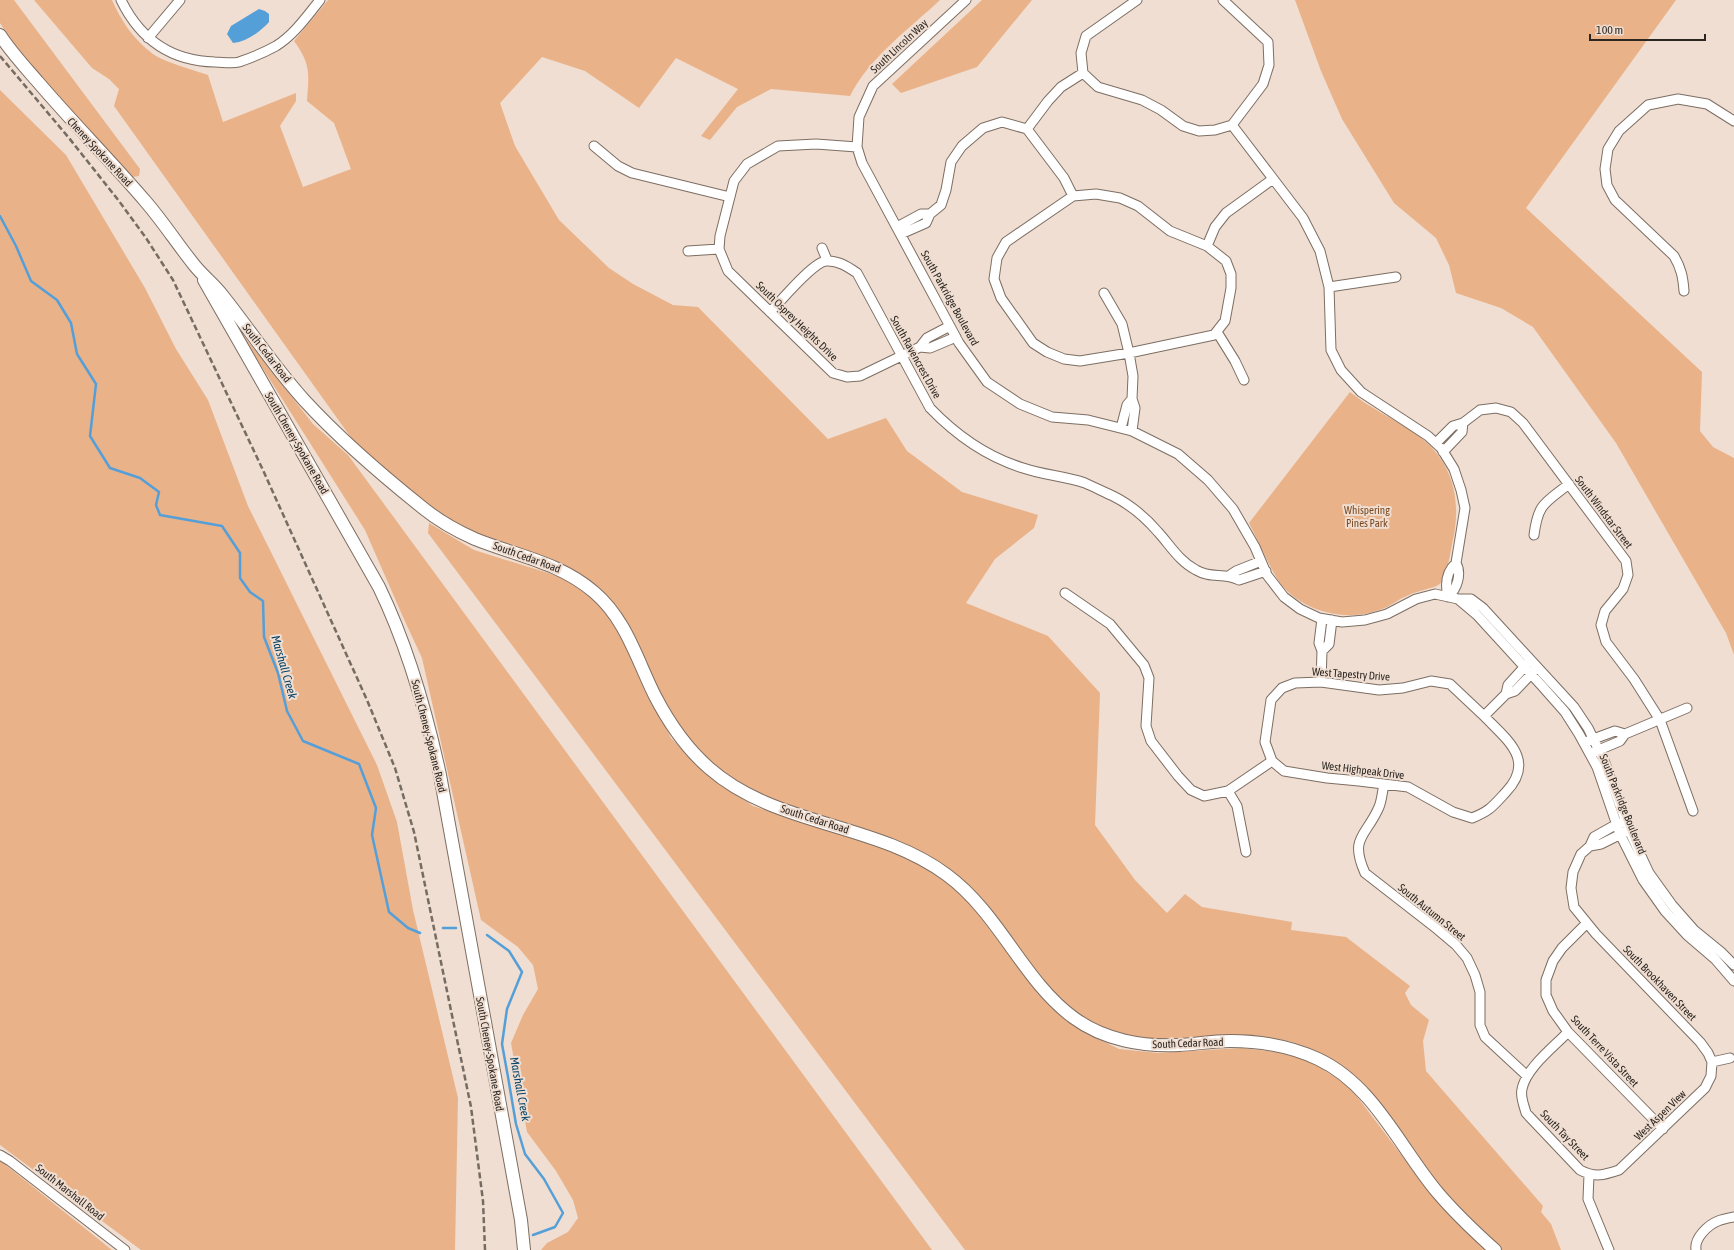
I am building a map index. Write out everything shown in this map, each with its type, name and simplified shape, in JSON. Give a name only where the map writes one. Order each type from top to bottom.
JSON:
[{"type":"street","points":[[121,0],[130,17],[148,38],[163,48],[183,58],[200,61],[238,62],[275,46],[287,37],[320,0]]},
{"type":"street","points":[[148,38],[180,0]]},
{"type":"street","name":"South Lincoln Way","points":[[899,231],[862,163],[857,147],[859,117],[873,86],[966,0]]},
{"type":"street","points":[[1137,0],[1086,36],[1081,53],[1083,73],[1098,86],[1142,100],[1161,110],[1183,126],[1199,131],[1215,130],[1232,125],[1263,84],[1269,65],[1268,42],[1223,0]]},
{"type":"street","name":"Cheney Spokane Road","points":[[0,35],[58,106],[144,200],[198,270]]},
{"type":"street","points":[[1027,129],[1048,101],[1061,87],[1083,73]]},
{"type":"street","points":[[1684,291],[1683,277],[1680,266],[1674,256],[1616,200],[1607,185],[1605,169],[1608,149],[1619,131],[1648,105],[1678,99],[1707,104],[1734,121]]},
{"type":"street","points":[[899,231],[921,214],[930,214],[940,205],[946,190],[951,162],[962,146],[983,128],[1002,122],[1027,129],[1064,178],[1072,196]]},
{"type":"street","points":[[1232,125],[1303,218],[1320,251],[1329,287],[1331,350],[1341,370],[1361,392],[1428,436],[1436,443],[1454,469],[1465,508],[1456,563],[1450,569],[1446,586],[1448,596]]},
{"type":"street","points":[[688,252],[719,250],[720,236],[734,181],[747,164],[778,146],[816,144],[857,147]]},
{"type":"street","points":[[594,146],[609,160],[626,171],[730,197]]},
{"type":"street","points":[[1207,246],[1215,227],[1226,213],[1273,179]]},
{"type":"street","points":[[1096,194],[1120,198],[1138,206],[1170,231],[1207,246],[1226,261],[1231,274],[1231,288],[1225,322],[1214,335],[1128,353],[1080,361],[1064,359],[1047,352],[1032,343],[1001,298],[994,280],[997,258],[1006,242],[1072,196],[1096,194]]},
{"type":"street","name":"South Parkridge Boulevard","points":[[899,231],[956,337],[987,382],[1020,404],[1052,417],[1088,420],[1132,431],[1178,454],[1208,480],[1233,509],[1255,547],[1266,571],[1284,596],[1300,608],[1322,619],[1342,622],[1365,620],[1387,614],[1416,599],[1435,594],[1458,599],[1471,599],[1483,608],[1535,671],[1574,707],[1588,741],[1614,784],[1623,828],[1643,880],[1665,911],[1687,935],[1732,975]]},
{"type":"street","points":[[770,312],[816,264],[827,260],[822,248]]},
{"type":"street","name":"South Osprey Heights Drive","points":[[719,250],[728,271],[833,373],[847,377],[860,376],[920,347],[927,338],[950,326]]},
{"type":"street","name":"South Ravencrest Drive","points":[[827,260],[844,264],[857,274],[930,408],[965,440],[990,455],[1023,468],[1085,483],[1114,497],[1140,515],[1158,531],[1180,559],[1196,571],[1211,575],[1230,575],[1239,580],[1266,571]]},
{"type":"street","name":"South Cheney-Spokane Road","points":[[198,270],[379,588],[394,619],[408,655],[422,702],[440,776],[521,1220],[524,1250]]},
{"type":"street","name":"South Cedar Road","points":[[198,270],[220,292],[276,367],[305,401],[364,457],[426,510],[450,527],[474,538],[566,571],[598,594],[620,620],[656,698],[678,735],[709,768],[742,792],[784,810],[871,838],[908,852],[944,873],[971,895],[996,924],[1033,976],[1054,1001],[1076,1020],[1105,1035],[1139,1044],[1175,1045],[1226,1041],[1263,1042],[1293,1049],[1324,1061],[1355,1084],[1380,1113],[1438,1193],[1474,1231],[1495,1250]]},
{"type":"street","points":[[1329,287],[1396,277]]},
{"type":"street","points":[[1104,293],[1122,324],[1128,353],[1132,376],[1132,399],[1135,408],[1132,431]]},
{"type":"street","points":[[1217,332],[1235,361],[1244,380]]},
{"type":"street","name":"South Osprey Heights Drive","points":[[920,347],[930,348],[956,337]]},
{"type":"street","points":[[1121,428],[1127,405],[1132,399]]},
{"type":"street","name":"South Windstar Street","points":[[1436,443],[1453,426],[1463,423],[1480,410],[1496,408],[1511,412],[1523,422],[1626,561],[1628,575],[1623,589],[1606,610],[1601,625],[1606,642],[1634,679],[1660,720],[1692,811]]},
{"type":"street","points":[[1443,452],[1462,432],[1463,423]]},
{"type":"street","points":[[1534,535],[1536,517],[1541,507],[1569,484]]},
{"type":"street","name":"South Ravencrest Drive","points":[[1230,575],[1261,561]]},
{"type":"street","points":[[1065,593],[1082,603],[1110,624],[1144,665],[1149,678],[1146,726],[1152,741],[1178,776],[1192,790],[1204,796],[1228,791],[1272,761]]},
{"type":"street","points":[[1321,682],[1322,651],[1319,643],[1322,619]]},
{"type":"street","points":[[1322,651],[1329,644],[1332,620]]},
{"type":"street","points":[[1506,694],[1508,685],[1528,663]]},
{"type":"street","points":[[1484,716],[1506,694],[1515,691],[1535,671]]},
{"type":"street","name":"West Tapestry Drive","points":[[1272,761],[1265,742],[1271,700],[1282,688],[1295,683],[1321,682],[1379,690],[1403,688],[1432,681],[1450,684],[1484,716]]},
{"type":"street","points":[[1595,752],[1620,741],[1625,734],[1687,708]]},
{"type":"street","name":"West Highpeak Drive","points":[[1272,761],[1284,771],[1327,778],[1359,780],[1384,785],[1408,787],[1453,812],[1472,818],[1488,812],[1514,784],[1520,770],[1519,758],[1513,746],[1484,716]]},
{"type":"street","points":[[1588,741],[1615,731],[1625,734]]},
{"type":"street","name":"South Autumn Street","points":[[1384,785],[1379,806],[1362,834],[1358,846],[1359,860],[1365,873],[1437,929],[1456,946],[1466,958],[1475,975],[1480,992],[1480,1025],[1485,1037],[1526,1075]]},
{"type":"street","points":[[1228,791],[1237,806],[1246,852]]},
{"type":"street","name":"South Parkridge Boulevard","points":[[1623,828],[1649,873],[1672,905],[1694,930],[1732,960]]},
{"type":"street","name":"South Brookhaven Street","points":[[1623,828],[1594,837],[1590,846],[1581,854],[1573,872],[1571,888],[1574,907],[1587,923],[1700,1042],[1708,1053],[1712,1062]]},
{"type":"street","name":"South Terre Vista Street","points":[[1587,923],[1562,948],[1553,961],[1546,980],[1546,995],[1553,1011],[1568,1032],[1663,1129]]},
{"type":"street","points":[[1722,966],[1732,960]]},
{"type":"street","points":[[1526,1075],[1568,1032]]},
{"type":"street","points":[[1712,1062],[1733,1057]]},
{"type":"street","name":"West Aspen View","points":[[1589,1175],[1603,1175],[1619,1170],[1705,1088],[1711,1076],[1712,1062]]},
{"type":"street","name":"South Tay Street","points":[[1526,1075],[1522,1090],[1522,1101],[1526,1113],[1580,1170],[1589,1175]]},
{"type":"street","name":"South Marshall Road","points":[[0,1155],[125,1250]]},
{"type":"street","points":[[1589,1175],[1588,1199],[1609,1250]]},
{"type":"street","points":[[1696,1250],[1696,1246],[1702,1232],[1717,1221],[1734,1217]]},
{"type":"green space","points":[[0,0],[14,0],[140,169],[139,176],[133,177],[50,88],[11,40],[0,23]]},
{"type":"green space","points":[[34,0],[112,0],[129,30],[146,49],[158,57],[172,63],[208,75],[223,122],[296,93],[296,101],[280,126],[303,187],[351,169],[334,123],[307,101],[308,70],[300,49],[294,41],[328,0],[940,0],[890,45],[868,69],[850,96],[771,89],[737,107],[710,140],[701,136],[738,89],[676,58],[639,108],[585,71],[542,57],[500,103],[515,146],[559,220],[609,268],[633,284],[673,305],[698,307],[828,439],[886,418],[907,451],[962,492],[1038,515],[1034,528],[995,559],[966,603],[1048,636],[1100,693],[1095,825],[1135,880],[1167,913],[1185,894],[1202,907],[1292,922],[1291,930],[1346,937],[1410,986],[1405,993],[1411,1005],[1429,1020],[1423,1041],[1426,1071],[1543,1206],[1541,1212],[1551,1224],[1561,1250],[1502,1250],[1443,1191],[1360,1082],[1327,1057],[1292,1042],[1253,1035],[1169,1041],[1137,1040],[1104,1031],[1058,999],[1038,976],[985,902],[957,876],[924,855],[885,836],[760,797],[722,774],[690,742],[663,699],[601,592],[477,537],[419,500],[352,439],[114,106],[119,89],[109,79],[92,68]]},
{"type":"green space","points":[[982,0],[1032,0],[977,67],[901,93],[892,84]]},
{"type":"green space","points":[[1295,0],[1676,0],[1526,208],[1702,372],[1700,431],[1713,447],[1734,458],[1734,655],[1726,633],[1616,443],[1533,327],[1501,308],[1456,293],[1449,265],[1436,238],[1394,203],[1342,119],[1321,71]]},
{"type":"green space","points":[[0,90],[66,155],[145,288],[176,349],[208,400],[248,506],[377,765],[397,822],[413,910],[458,1098],[455,1250],[141,1250],[0,1145]]},
{"type":"green space","points":[[236,326],[313,424],[348,455],[932,1250],[541,1250],[547,1243],[568,1232],[578,1218],[573,1200],[556,1171],[527,1132],[511,1043],[523,1015],[538,989],[533,965],[518,947],[481,920],[422,658],[365,530]]},
{"type":"green space","name":"Whispering Pines Park","points":[[1350,392],[1366,404],[1409,429],[1429,445],[1438,455],[1451,479],[1456,506],[1454,535],[1447,568],[1440,584],[1405,597],[1383,609],[1366,614],[1352,615],[1324,612],[1310,607],[1287,591],[1274,573],[1249,523]]},
{"type":"green space","points":[[429,523],[474,550],[561,577],[592,597],[616,625],[671,738],[708,775],[753,806],[891,851],[933,871],[968,901],[1044,1000],[1080,1030],[1119,1049],[1158,1053],[1241,1048],[1277,1052],[1310,1061],[1349,1086],[1431,1194],[1488,1250],[965,1250],[428,533]]},
{"type":"green space","points":[[0,1161],[2,1162],[112,1250],[0,1250]]},
{"type":"water","points":[[259,9],[269,14],[269,22],[252,36],[243,41],[233,43],[227,34],[231,26]]},
{"type":"waterway","name":"Marshall Creek","points":[[0,216],[16,246],[31,281],[57,300],[71,323],[77,354],[96,384],[90,436],[110,468],[140,478],[159,492],[156,505],[160,515],[222,526],[240,553],[240,578],[250,592],[263,601],[264,637],[278,673],[287,711],[303,741],[359,764],[376,808],[372,835],[389,912],[408,928],[420,933]]},
{"type":"waterway","name":"Marshall Creek","points":[[443,928],[456,928]]},
{"type":"waterway","name":"Marshall Creek","points":[[487,935],[509,951],[522,972],[507,1009],[502,1044],[516,1124],[525,1154],[544,1179],[563,1213],[555,1227],[533,1235]]},
{"type":"railway","points":[[0,56],[69,138],[119,201],[146,238],[173,280],[262,468],[367,700],[395,768],[414,832],[471,1107],[483,1201],[485,1250]]}]
